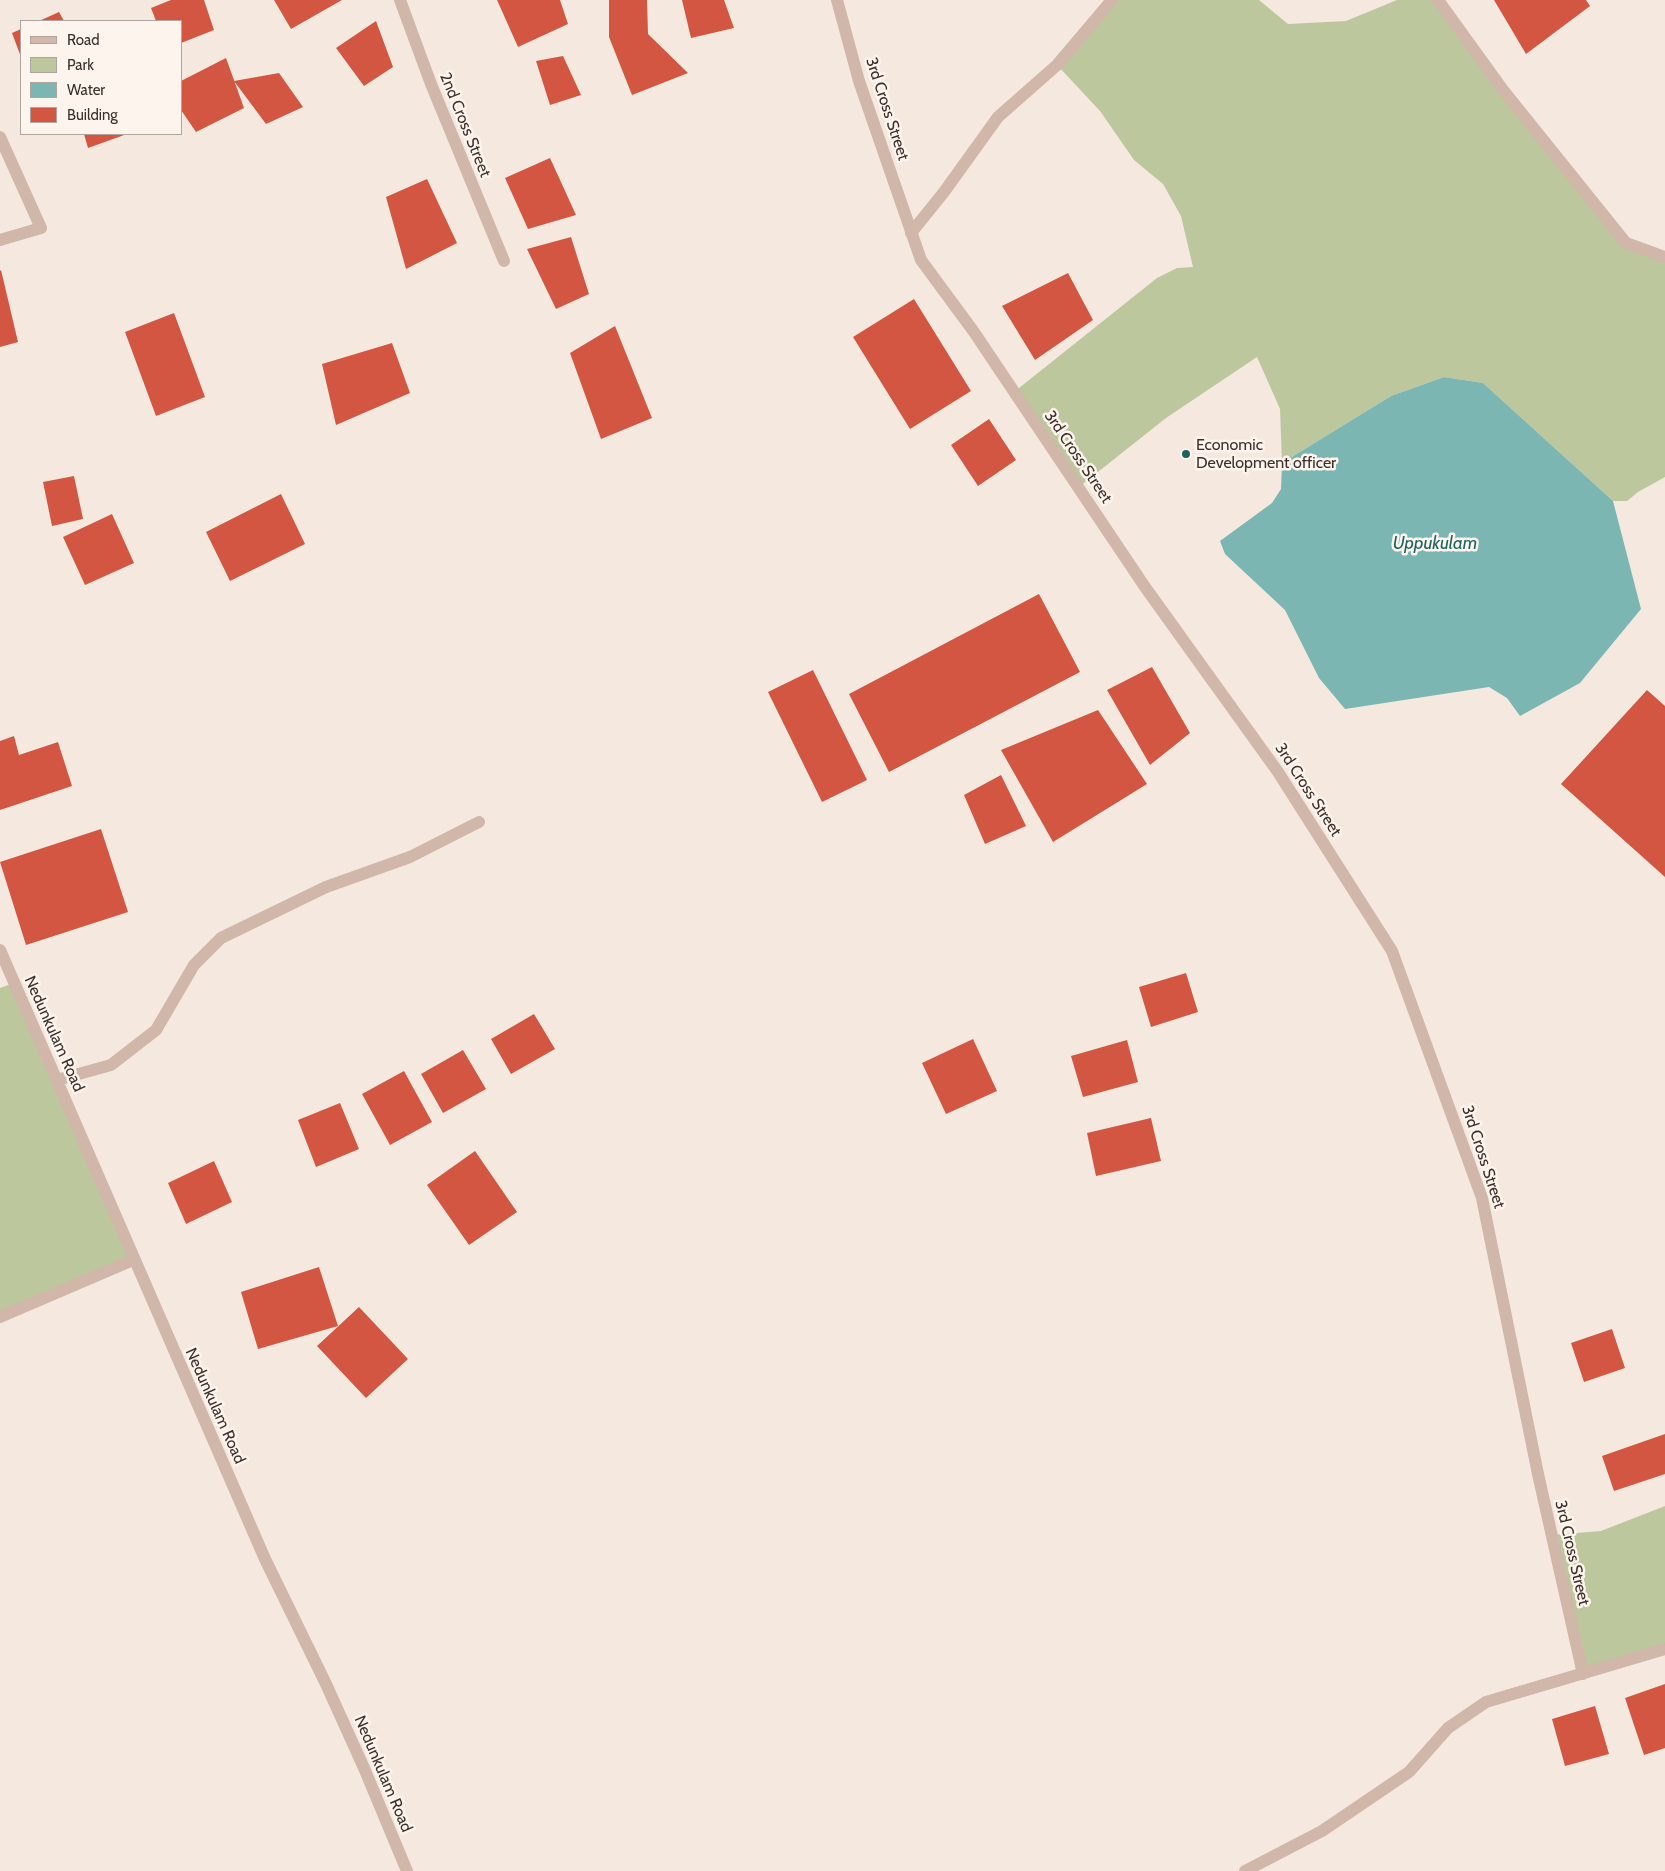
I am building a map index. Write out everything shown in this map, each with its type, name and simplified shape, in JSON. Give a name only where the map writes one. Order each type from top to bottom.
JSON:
[{"type":"street","name":"2nd Cross Street","points":[[400,0],[431,84],[504,261]]},
{"type":"street","name":"3rd Cross Street","points":[[836,0],[859,82],[921,260],[974,332],[1145,586],[1278,772],[1392,951],[1482,1198],[1538,1474],[1583,1674]]},
{"type":"street","points":[[911,233],[944,192],[998,117],[1057,65],[1112,0]]},
{"type":"street","points":[[1438,0],[1503,90],[1626,244],[1665,257]]},
{"type":"street","points":[[0,137],[41,228],[0,240]]},
{"type":"street","points":[[57,1080],[111,1065],[156,1030],[194,966],[221,938],[326,888],[410,857],[479,822]]},
{"type":"street","name":"Nedunkulam Road","points":[[0,950],[264,1559],[364,1768],[407,1871]]},
{"type":"street","points":[[0,1318],[134,1260]]},
{"type":"street","points":[[1245,1871],[1322,1831],[1409,1772],[1448,1728],[1486,1702],[1665,1649]]},
{"type":"green space","points":[[1112,0],[1259,0],[1288,24],[1346,21],[1397,0],[1438,0],[1626,243],[1665,257],[1665,477],[1638,492],[1627,501],[1613,501],[1483,383],[1444,377],[1391,396],[1282,463],[1280,409],[1257,357],[1166,418],[1079,487],[1014,392],[1157,278],[1177,268],[1193,267],[1181,216],[1163,184],[1134,160],[1100,111],[1057,65]]},
{"type":"green space","points":[[14,983],[133,1260],[0,1317],[0,988]]},
{"type":"green space","points":[[1665,1506],[1665,1649],[1583,1674],[1552,1535],[1601,1531]]},
{"type":"water","name":"Uppukulam","points":[[1444,377],[1483,383],[1613,501],[1641,609],[1580,683],[1520,716],[1507,698],[1489,687],[1345,709],[1319,678],[1285,610],[1225,554],[1220,541],[1272,503],[1281,489],[1282,463],[1391,396]]},
{"type":"building","points":[[171,0],[204,0],[214,30],[182,43],[182,20],[156,20],[151,8]]},
{"type":"building","points":[[274,0],[342,0],[291,29]]},
{"type":"building","points":[[497,0],[560,0],[568,24],[518,47]]},
{"type":"building","points":[[609,0],[647,0],[648,34],[688,73],[632,95],[609,37]]},
{"type":"building","points":[[682,0],[724,0],[734,28],[691,38]]},
{"type":"building","points":[[1494,0],[1586,0],[1590,6],[1526,54]]},
{"type":"building","points":[[59,12],[63,20],[41,20]]},
{"type":"building","points":[[376,21],[393,67],[364,86],[336,48]]},
{"type":"building","points":[[20,29],[20,54],[12,33]]},
{"type":"building","points":[[563,56],[581,95],[550,105],[536,61]]},
{"type":"building","points":[[226,58],[244,108],[196,132],[182,111],[182,80]]},
{"type":"building","points":[[279,73],[303,107],[266,124],[234,81]]},
{"type":"building","points":[[84,135],[124,135],[88,148]]},
{"type":"building","points":[[550,158],[576,215],[528,229],[505,178]]},
{"type":"building","points":[[427,179],[457,243],[406,269],[386,197]]},
{"type":"building","points":[[571,237],[589,294],[556,309],[527,249]]},
{"type":"building","points":[[0,271],[18,342],[0,347]]},
{"type":"building","points":[[1068,273],[1093,320],[1035,360],[1002,306]]},
{"type":"building","points":[[914,299],[971,391],[910,429],[853,337]]},
{"type":"building","points":[[174,313],[205,397],[156,416],[125,332]]},
{"type":"building","points":[[615,326],[652,418],[601,439],[570,353]]},
{"type":"building","points":[[392,343],[410,393],[336,425],[322,364]]},
{"type":"building","points":[[989,419],[1016,460],[978,486],[951,445]]},
{"type":"building","points":[[74,476],[83,519],[52,526],[43,482]]},
{"type":"building","points":[[281,494],[305,544],[230,581],[206,532]]},
{"type":"building","points":[[112,514],[134,563],[85,585],[63,537]]},
{"type":"building","points":[[1039,594],[1080,672],[889,772],[849,694]]},
{"type":"building","points":[[1152,667],[1190,733],[1150,765],[1107,690]]},
{"type":"building","points":[[813,670],[867,780],[822,802],[768,692]]},
{"type":"building","points":[[1647,690],[1665,706],[1665,877],[1561,784]]},
{"type":"building","points":[[1098,710],[1147,784],[1053,842],[1001,750]]},
{"type":"building","points":[[14,736],[19,755],[58,742],[72,786],[0,810],[0,741]]},
{"type":"building","points":[[1001,775],[1026,826],[985,844],[964,795]]},
{"type":"building","points":[[101,829],[128,912],[26,945],[0,862]]},
{"type":"building","points":[[1186,973],[1198,1012],[1151,1027],[1139,987]]},
{"type":"building","points":[[534,1014],[555,1049],[511,1074],[491,1039]]},
{"type":"building","points":[[973,1039],[997,1091],[946,1114],[922,1063]]},
{"type":"building","points":[[1127,1040],[1138,1082],[1083,1097],[1071,1056]]},
{"type":"building","points":[[463,1050],[486,1089],[443,1113],[421,1074]]},
{"type":"building","points":[[404,1071],[432,1122],[390,1145],[362,1094]]},
{"type":"building","points":[[340,1103],[359,1149],[316,1167],[298,1120]]},
{"type":"building","points":[[1151,1118],[1161,1161],[1096,1176],[1087,1133]]},
{"type":"building","points":[[475,1151],[517,1212],[469,1245],[427,1185]]},
{"type":"building","points":[[214,1161],[232,1202],[186,1224],[168,1183]]},
{"type":"building","points":[[319,1267],[338,1326],[258,1349],[241,1292]]},
{"type":"building","points":[[359,1307],[408,1359],[366,1398],[317,1346]]},
{"type":"building","points":[[1612,1329],[1625,1368],[1584,1382],[1571,1343]]},
{"type":"building","points":[[1665,1434],[1665,1474],[1614,1491],[1602,1456]]},
{"type":"building","points":[[1665,1684],[1665,1748],[1644,1755],[1625,1698]]},
{"type":"building","points":[[1595,1706],[1609,1754],[1565,1766],[1552,1719]]},
{"type":"place","name":"Economic Development officer","points":[[1186,454]]}]
